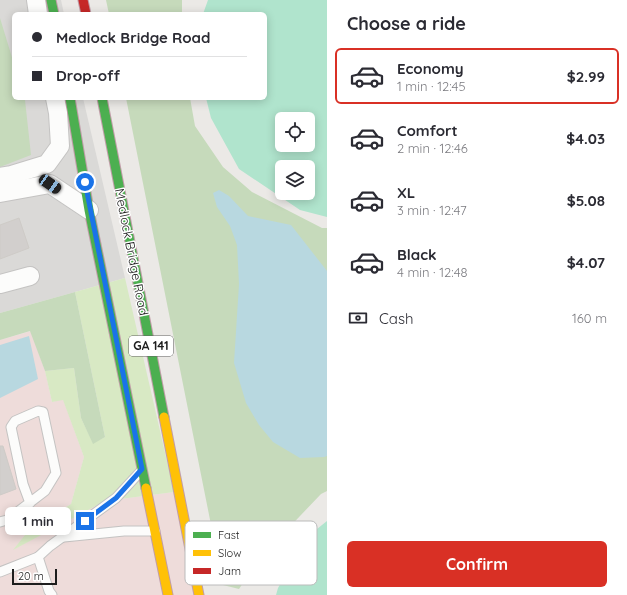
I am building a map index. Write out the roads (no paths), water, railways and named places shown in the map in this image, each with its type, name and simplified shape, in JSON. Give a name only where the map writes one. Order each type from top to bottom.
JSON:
[{"type":"highway","points":[[51,0],[54,12]]},
{"type":"highway","points":[[83,0],[86,12]]},
{"type":"highway","name":"GA 141","points":[[70,100],[89,210],[168,595]]},
{"type":"highway","name":"Medlock Bridge Road","points":[[102,100],[185,523]]},
{"type":"highway","name":"Medlock Bridge Road","points":[[197,585],[199,595]]},
{"type":"street","points":[[36,0],[38,12]]},
{"type":"street","points":[[0,177],[47,164],[53,157],[60,146],[58,113],[55,100]]},
{"type":"street","points":[[0,193],[50,184],[89,210]]},
{"type":"street","points":[[0,284],[30,276]]},
{"type":"lane","points":[[0,522],[7,520],[45,492],[56,473],[43,412],[38,411],[15,421],[11,428],[30,503]]},
{"type":"lane","points":[[0,572],[38,557],[50,546],[116,498],[142,469]]},
{"type":"lane","points":[[64,537],[124,531],[155,531]]},
{"type":"lane","points":[[38,557],[49,591],[52,595]]},
{"type":"water","points":[[219,190],[229,196],[248,216],[291,225],[327,271],[327,456],[300,458],[273,442],[259,425],[246,403],[234,363],[239,284],[237,245],[230,226],[217,207],[213,193]]},
{"type":"water","points":[[29,336],[38,379],[0,398],[0,345]]}]
